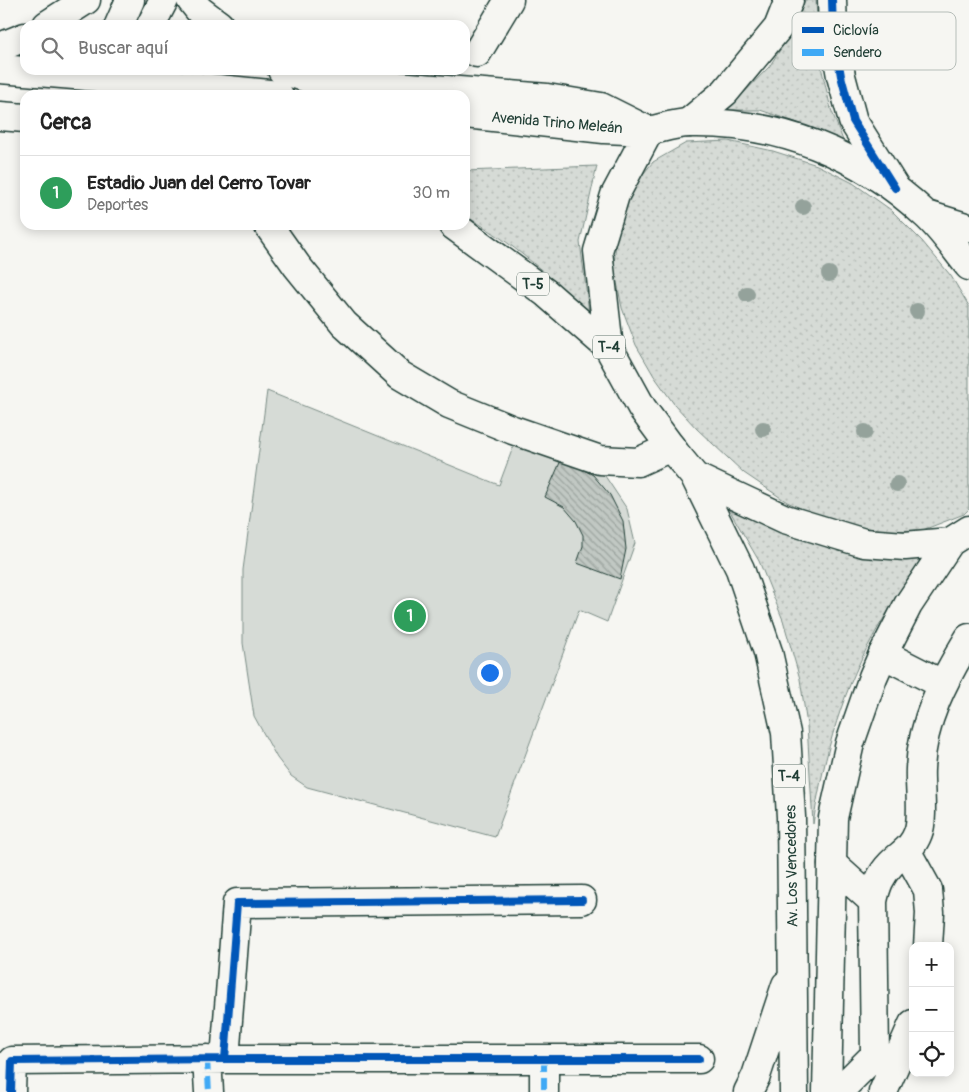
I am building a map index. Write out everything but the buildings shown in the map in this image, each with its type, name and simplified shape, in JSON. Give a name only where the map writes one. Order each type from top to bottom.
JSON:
[{"type":"main road","points":[[55,20],[86,0]]},
{"type":"main road","points":[[121,20],[130,0]]},
{"type":"main road","points":[[154,20],[164,0]]},
{"type":"main road","points":[[191,0],[199,10],[212,20]]},
{"type":"main road","points":[[477,53],[509,0]]},
{"type":"main road","points":[[688,123],[725,92],[778,28],[789,0]]},
{"type":"main road","points":[[0,47],[20,39]]},
{"type":"main road","points":[[0,69],[20,71]]},
{"type":"main road","points":[[840,70],[853,122],[895,188]]},
{"type":"main road","points":[[75,75],[229,90]]},
{"type":"main road","points":[[298,75],[310,79],[447,90]]},
{"type":"main road","points":[[470,92],[547,98],[601,107],[649,131]]},
{"type":"main road","name":"Avenida Trino Meleán","points":[[470,115],[604,129],[649,131],[688,123]]},
{"type":"main road","points":[[0,116],[20,118]]},
{"type":"main road","points":[[688,123],[738,125],[798,138],[860,164],[895,188],[927,215],[969,266]]},
{"type":"main road","name":"T-4","points":[[649,131],[615,194],[598,251],[609,348],[642,408],[671,447],[695,477],[785,519],[864,543],[905,546],[959,536]]},
{"type":"main road","points":[[927,215],[969,228]]},
{"type":"main road","points":[[272,230],[297,266],[344,324],[400,375],[449,404],[513,430],[600,460],[638,462],[671,447]]},
{"type":"main road","name":"T-5","points":[[460,230],[546,294],[609,348]]},
{"type":"main road","name":"Av. Los Vencedores","points":[[695,477],[740,569],[768,652],[786,733],[792,817],[794,1092]]},
{"type":"main road","name":"T-4","points":[[827,1092],[833,818],[850,743],[873,677],[908,605],[959,536]]},
{"type":"main road","points":[[883,1073],[873,901],[878,882],[890,864],[907,852],[919,833],[920,768],[923,740],[928,719],[942,684],[969,638]]},
{"type":"main road","points":[[883,654],[942,684]]},
{"type":"main road","points":[[907,852],[928,890],[930,913],[928,942]]},
{"type":"main road","points":[[832,864],[873,901]]},
{"type":"main road","points":[[209,1092],[216,1059],[238,903],[582,900]]},
{"type":"main road","points":[[748,1092],[756,1076],[794,962]]},
{"type":"main road","points":[[838,1092],[883,1073],[909,1031]]},
{"type":"main road","points":[[544,1059],[544,1092]]},
{"type":"main road","points":[[11,1092],[12,1061],[700,1059]]},
{"type":"shaded area","points":[[805,0],[816,0],[817,12],[801,12]]},
{"type":"shaded area","points":[[792,31],[792,70],[822,70],[831,109],[844,143],[795,122],[760,110],[727,110],[769,67]]},
{"type":"shaded area","points":[[728,141],[773,151],[817,165],[853,183],[891,210],[922,241],[951,276],[969,306],[969,509],[964,514],[923,530],[877,531],[831,522],[787,502],[744,473],[697,429],[674,404],[654,376],[636,345],[622,308],[614,267],[617,227],[630,190],[653,162],[686,143]]},
{"type":"shaded area","points":[[597,166],[580,242],[589,312],[514,248],[470,219],[470,171]]},
{"type":"shaded area","points":[[267,391],[499,485],[518,434],[570,454],[605,476],[627,509],[635,543],[607,622],[579,610],[495,837],[307,787],[291,776],[277,758],[254,716],[243,643],[243,570]]},
{"type":"shaded area","points":[[727,506],[933,553],[904,588],[885,616],[855,673],[829,747],[813,824],[807,725],[800,679],[783,620],[759,561]]},
{"type":"marked path","points":[[207,1059],[209,1092]]},
{"type":"marked path","points":[[544,1059],[544,1092]]},
{"type":"cycle path","points":[[832,0],[832,12]]},
{"type":"cycle path","points":[[840,70],[853,121],[895,188]]},
{"type":"cycle path","points":[[225,1059],[237,903],[582,900]]},
{"type":"cycle path","points":[[11,1092],[12,1061],[699,1059]]},
{"type":"place","name":"Estadio Juan del Cerro Tovar","points":[[410,616]]}]
